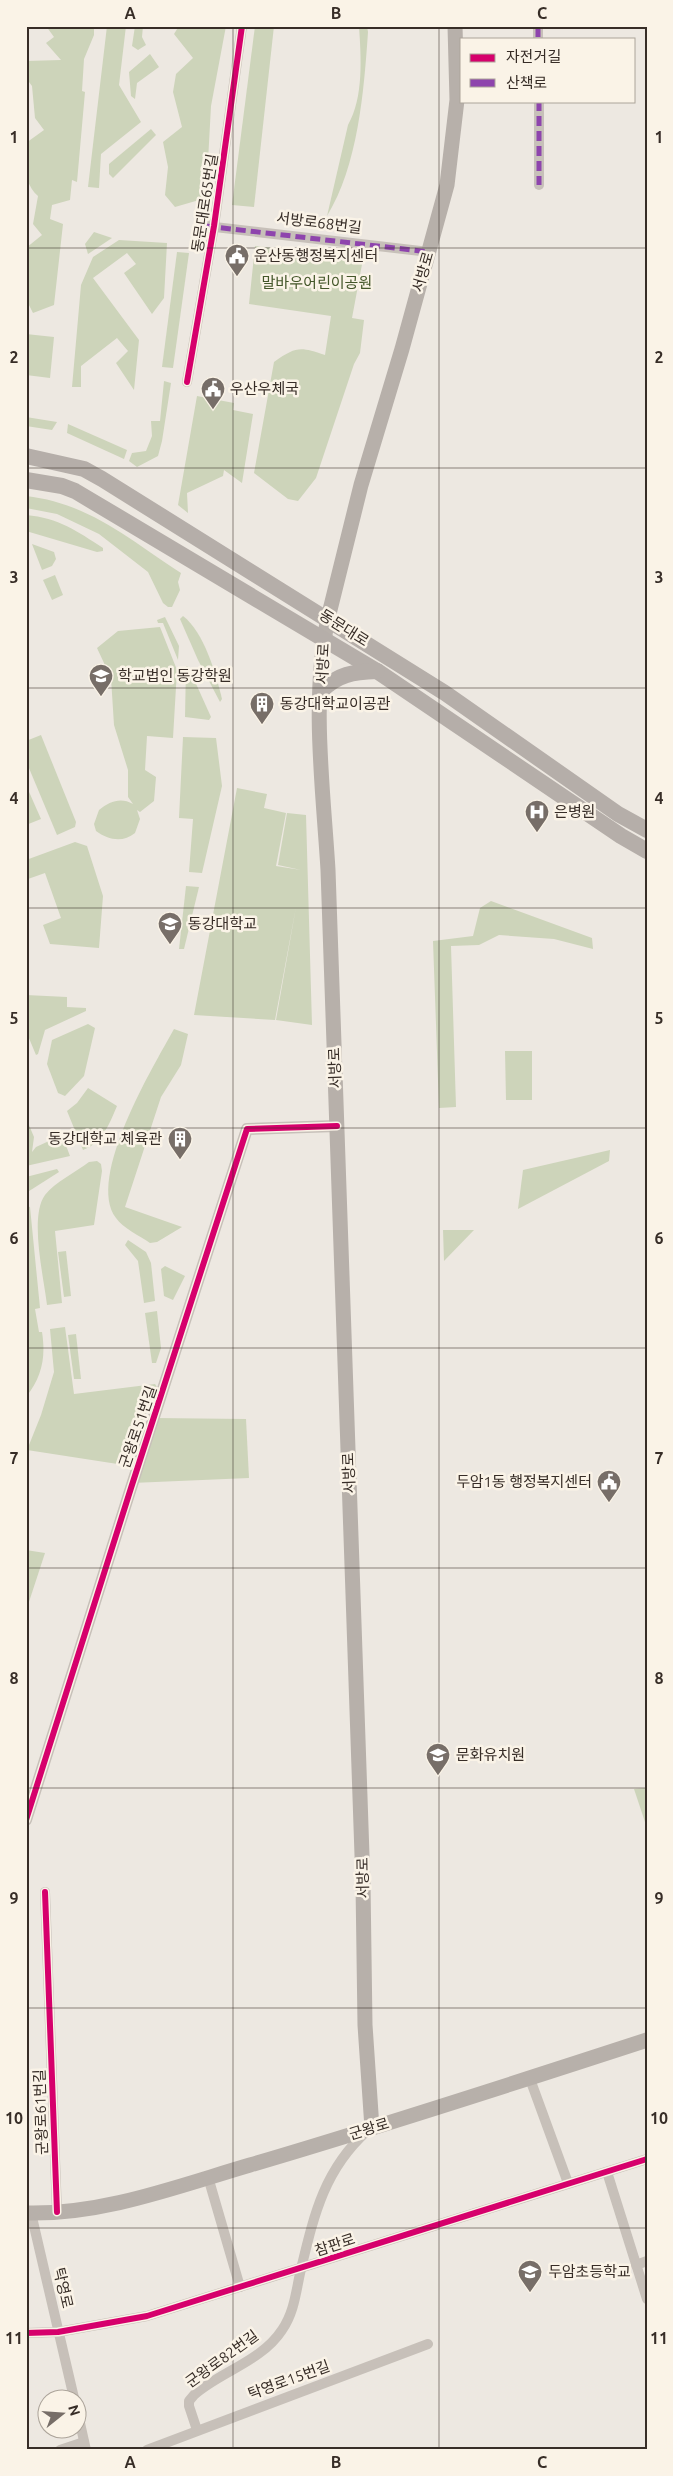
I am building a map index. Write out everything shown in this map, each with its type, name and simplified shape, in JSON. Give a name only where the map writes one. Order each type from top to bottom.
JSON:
[{"type":"main road","name":"서방로","points":[[372,2128],[365,2025],[363,1875],[328,870],[320,721],[321,691],[324,638],[361,485],[402,349],[447,185],[455,132],[457,92],[455,26]]},
{"type":"main road","name":"동문대로","points":[[26,456],[84,469],[328,618],[445,693],[618,814],[647,830]]},
{"type":"main road","name":"동문대로","points":[[26,480],[62,486],[75,491],[324,638],[621,836],[647,851]]},
{"type":"main road","points":[[321,691],[337,677],[346,674],[377,672]]},
{"type":"main road","name":"군왕로","points":[[28,2213],[57,2212],[114,2204],[372,2128],[647,2040]]},
{"type":"street","name":"동문대로65번길","points":[[187,382],[242,26]]},
{"type":"street","points":[[539,102],[539,185]]},
{"type":"street","name":"서방로68번길","points":[[210,226],[429,252]]},
{"type":"street","name":"군왕로51번길","points":[[26,1820],[247,1129],[337,1126]]},
{"type":"street","name":"군왕로61번길","points":[[45,1892],[57,2212]]},
{"type":"street","points":[[530,2078],[568,2183]]},
{"type":"street","name":"군왕로82번길","points":[[197,2430],[189,2401],[201,2389],[261,2350],[281,2332],[293,2310],[301,2269],[323,2189],[350,2147],[372,2128]]},
{"type":"street","name":"참판로","points":[[26,2333],[58,2332],[147,2316],[647,2159]]},
{"type":"street","points":[[608,2172],[647,2299]]},
{"type":"street","points":[[208,2177],[240,2287]]},
{"type":"street","name":"탁영로","points":[[28,2213],[72,2388]]},
{"type":"street","points":[[636,2265],[647,2261]]},
{"type":"street","name":"탁영로15번길","points":[[147,2450],[161,2447],[197,2430],[428,2344]]},
{"type":"street","points":[[60,2450],[85,2446]]},
{"type":"green space","points":[[46,26],[94,26],[94,35],[84,59],[82,91],[85,92],[77,182],[72,180],[70,200],[52,205],[50,219],[63,224],[54,305],[33,313],[26,299],[26,248],[42,235],[33,224],[38,196],[29,185],[27,178],[26,143],[44,130],[35,118],[32,86],[26,78],[26,61],[61,60],[46,43],[54,37]]},
{"type":"green space","points":[[107,26],[126,26],[119,85],[141,122],[101,154],[99,188],[88,187]]},
{"type":"green space","points":[[135,26],[143,26],[142,37],[146,45],[138,50],[132,46]]},
{"type":"green space","points":[[179,26],[226,26],[211,106],[206,198],[175,207],[165,195],[168,167],[163,142],[182,127],[173,92],[176,74],[193,58],[174,34]]},
{"type":"green space","points":[[255,26],[274,26],[254,207],[232,205]]},
{"type":"green space","points":[[359,26],[367,26],[368,32],[358,127],[346,174],[327,216],[348,125],[357,102],[361,64]]},
{"type":"green space","points":[[150,54],[159,67],[137,83],[135,99],[131,96],[129,72]]},
{"type":"green space","points":[[151,129],[156,135],[113,178],[109,174],[109,164]]},
{"type":"green space","points":[[94,232],[112,238],[88,254],[85,244]]},
{"type":"green space","points":[[119,240],[167,243],[164,298],[152,314],[124,273],[136,264],[127,253],[93,278],[139,340],[134,390],[116,363],[128,351],[117,338],[81,366],[81,387],[72,387],[81,285],[93,257]]},
{"type":"green space","name":"말바우어린이공원","points":[[255,246],[295,250],[296,248],[363,259],[352,318],[364,320],[360,353],[354,364],[316,478],[298,501],[288,499],[254,473],[274,362],[288,353],[304,349],[325,355],[331,316],[249,304]]},
{"type":"green space","points":[[177,252],[189,253],[173,368],[162,367]]},
{"type":"green space","points":[[26,334],[54,337],[50,378],[26,375]]},
{"type":"green space","points":[[164,381],[171,383],[158,456],[137,467],[129,461],[132,453],[146,451],[152,436],[151,421],[160,421]]},
{"type":"green space","points":[[197,396],[234,403],[233,410],[253,414],[242,483],[224,470],[223,476],[187,493],[188,513],[178,505]]},
{"type":"green space","points":[[26,417],[57,422],[52,430],[26,426]]},
{"type":"green space","points":[[68,424],[127,450],[124,459],[67,433]]},
{"type":"green space","points":[[26,496],[70,506],[89,515],[126,536],[181,573],[178,582],[180,590],[172,607],[168,607],[163,603],[148,572],[99,534],[57,514],[26,508]]},
{"type":"green space","points":[[26,515],[48,519],[67,526],[103,548],[103,551],[97,552],[26,531]]},
{"type":"green space","points":[[32,544],[54,552],[56,559],[52,566],[42,570]]},
{"type":"green space","points":[[55,575],[63,595],[52,600],[43,580]]},
{"type":"green space","points":[[183,616],[197,632],[208,654],[222,699],[220,702],[198,660],[180,619]]},
{"type":"green space","points":[[165,617],[179,646],[178,660],[163,623],[158,623],[157,620]]},
{"type":"green space","points":[[160,627],[177,670],[173,738],[147,736],[145,770],[156,777],[154,801],[140,812],[137,810],[140,819],[135,833],[121,839],[105,837],[96,831],[94,824],[99,810],[107,804],[120,800],[133,804],[128,797],[128,770],[114,725],[111,678],[97,648],[118,631]]},
{"type":"green space","points":[[186,666],[188,666],[211,717],[209,720],[185,717]]},
{"type":"green space","points":[[41,735],[76,822],[75,827],[57,835],[26,761],[26,741]]},
{"type":"green space","points":[[183,737],[216,738],[222,786],[202,873],[189,872],[193,819],[179,818]]},
{"type":"green space","points":[[26,785],[41,819],[26,825]]},
{"type":"green space","points":[[237,788],[267,794],[264,808],[286,813],[276,866],[301,870],[278,865],[287,813],[306,815],[312,1025],[276,1020],[296,907],[275,1020],[194,1015]]},
{"type":"green space","points":[[75,842],[87,846],[103,896],[99,948],[50,944],[43,925],[61,918],[45,873],[28,879],[26,860]]},
{"type":"green space","points":[[186,886],[199,887],[184,949],[179,949]]},
{"type":"green space","points":[[491,901],[592,938],[593,949],[554,939],[499,935],[479,945],[451,946],[456,1107],[439,1108],[433,941],[473,936],[480,908]]},
{"type":"green space","points":[[26,995],[67,997],[67,1007],[86,1008],[86,1011],[45,1030],[38,1054],[36,1055],[26,1031]]},
{"type":"green space","points":[[88,1024],[95,1028],[84,1076],[65,1096],[58,1093],[47,1064],[52,1040]]},
{"type":"green space","points":[[174,1029],[188,1034],[181,1065],[161,1097],[125,1207],[182,1227],[157,1242],[150,1243],[127,1228],[116,1218],[109,1200],[109,1177],[126,1123]]},
{"type":"green space","points":[[505,1051],[532,1051],[532,1100],[506,1100]]},
{"type":"green space","points":[[88,1088],[117,1106],[100,1138],[90,1147],[83,1150],[67,1111],[77,1103]]},
{"type":"green space","points":[[26,1118],[34,1137],[32,1152],[36,1147],[62,1135],[70,1156],[26,1166]]},
{"type":"green space","points":[[610,1150],[609,1161],[518,1209],[523,1170]]},
{"type":"green space","points":[[97,1161],[101,1164],[102,1171],[94,1225],[55,1231],[62,1303],[47,1305],[39,1248],[38,1218],[40,1205],[45,1195],[54,1186],[89,1162]]},
{"type":"green space","points":[[57,1169],[59,1172],[26,1193],[26,1177]]},
{"type":"green space","points":[[26,1206],[30,1207],[40,1308],[35,1309],[39,1332],[42,1332],[43,1358],[36,1382],[26,1397]]},
{"type":"green space","points":[[443,1230],[474,1230],[444,1261]]},
{"type":"green space","points":[[128,1240],[146,1252],[151,1263],[155,1301],[144,1303],[138,1261],[125,1245]]},
{"type":"green space","points":[[66,1251],[71,1296],[64,1297],[58,1252]]},
{"type":"green space","points":[[165,1266],[185,1276],[173,1300],[164,1296],[161,1269]]},
{"type":"green space","points":[[157,1311],[161,1348],[156,1363],[152,1363],[145,1313]]},
{"type":"green space","points":[[65,1327],[74,1394],[155,1384],[157,1387],[124,1465],[27,1450],[41,1415],[54,1372],[50,1329]]},
{"type":"green space","points":[[76,1334],[81,1379],[74,1379],[68,1335]]},
{"type":"green space","points":[[155,1418],[246,1419],[249,1478],[132,1483]]},
{"type":"green space","points":[[26,1550],[45,1553],[26,1611]]},
{"type":"green space","points":[[647,1788],[647,1828],[634,1789]]},
{"type":"marked path","points":[[538,27],[538,38]]},
{"type":"marked path","points":[[539,102],[539,185]]},
{"type":"marked path","points":[[206,226],[429,252]]},
{"type":"cycle path","points":[[187,382],[214,226],[242,26]]},
{"type":"cycle path","points":[[26,1820],[247,1129],[337,1126]]},
{"type":"cycle path","points":[[45,1892],[57,2212]]},
{"type":"cycle path","points":[[26,2333],[58,2332],[147,2316],[647,2159]]},
{"type":"place","name":"운산동행정복지센터","points":[[237,277]]},
{"type":"place","name":"우산우체국","points":[[213,410]]},
{"type":"place","name":"학교법인 동강학원","points":[[101,697]]},
{"type":"place","name":"동강대학교이공관","points":[[262,725]]},
{"type":"place","name":"은병원","points":[[537,833]]},
{"type":"place","name":"동강대학교","points":[[170,945]]},
{"type":"place","name":"동강대학교 체육관","points":[[180,1160]]},
{"type":"place","name":"두암1동 행정복지센터","points":[[609,1503]]},
{"type":"place","name":"문화유치원","points":[[438,1776]]},
{"type":"place","name":"두암초등학교","points":[[530,2293]]}]
